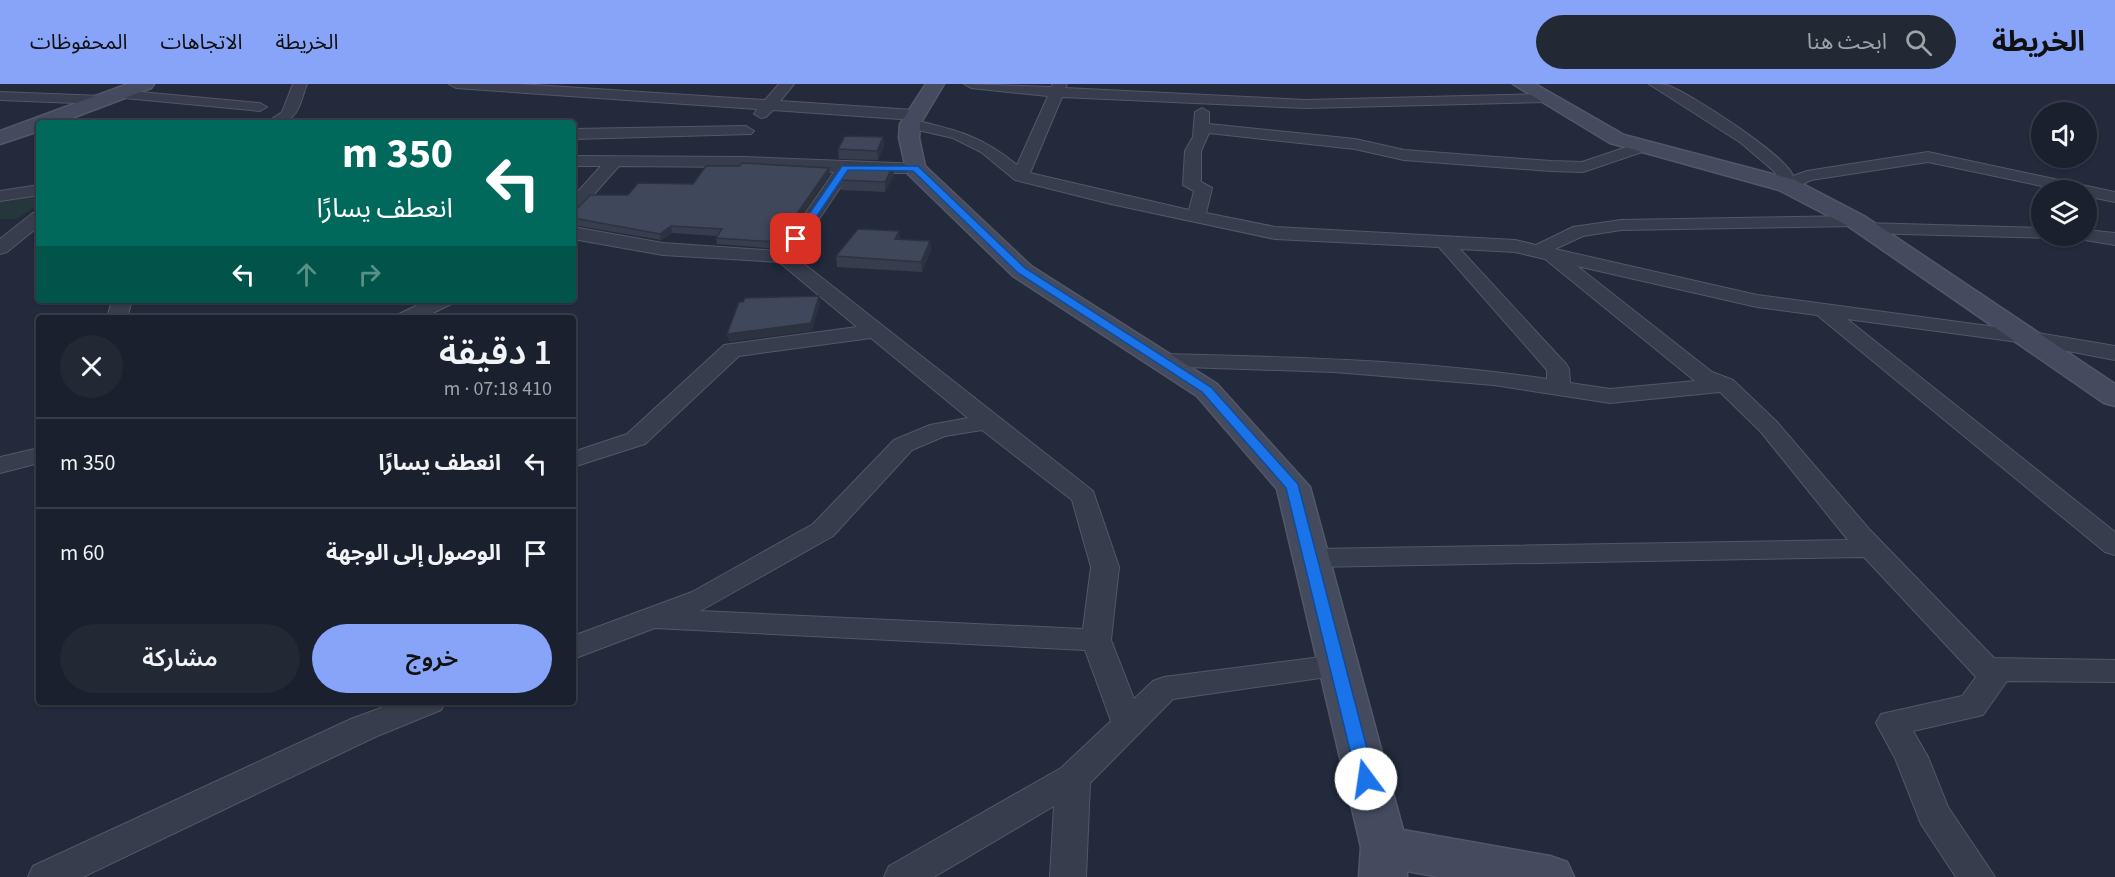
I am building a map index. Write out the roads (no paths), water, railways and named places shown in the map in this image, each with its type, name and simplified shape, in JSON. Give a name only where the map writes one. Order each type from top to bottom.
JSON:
[{"type":"street","points":[[0,89],[12,84]]},
{"type":"street","points":[[48,120],[146,84]]},
{"type":"street","points":[[279,120],[289,114],[300,84]]},
{"type":"street","points":[[456,84],[768,106],[912,120],[958,135],[987,149],[1021,176],[1275,233],[1515,246],[1757,301],[2026,337],[2115,353]]},
{"type":"street","points":[[717,163],[786,84]]},
{"type":"street","points":[[935,84],[912,120],[909,138],[915,168],[1022,271],[1207,390],[1293,487],[1384,862],[1550,877]]},
{"type":"street","points":[[971,84],[1306,104],[1546,98]]},
{"type":"street","points":[[1522,84],[1617,139],[1787,184],[1861,224],[2115,397]]},
{"type":"street","points":[[1656,84],[1747,140],[1783,170],[1787,184]]},
{"type":"street","points":[[1021,176],[1058,88]]},
{"type":"street","points":[[0,96],[111,97],[260,106]]},
{"type":"street","points":[[1196,217],[1203,188],[1192,185],[1193,151],[1201,137],[1202,99]]},
{"type":"street","points":[[0,138],[36,124]]},
{"type":"street","points":[[1202,128],[1355,144],[1404,155],[1551,166],[1584,167],[1645,146]]},
{"type":"street","points":[[576,134],[746,131]]},
{"type":"street","points":[[1787,184],[1807,176],[1928,157],[2034,180]]},
{"type":"street","points":[[576,161],[743,162],[845,168],[915,168]]},
{"type":"street","points":[[576,204],[614,162]]},
{"type":"street","points":[[784,257],[845,168]]},
{"type":"street","points":[[0,196],[36,190]]},
{"type":"street","points":[[2097,193],[2115,197]]},
{"type":"street","points":[[0,248],[8,236],[36,219]]},
{"type":"street","points":[[1544,252],[1563,237],[1579,231],[1621,225],[1861,224],[2031,233]]},
{"type":"street","points":[[8,236],[36,234]]},
{"type":"street","points":[[576,234],[663,249],[784,257],[987,422],[1084,497],[1106,567],[1096,640],[1128,724]]},
{"type":"street","points":[[2097,235],[2114,236]]},
{"type":"street","points":[[1444,242],[1558,369],[1559,388]]},
{"type":"street","points":[[1544,252],[1704,377],[1725,385],[1769,427],[1871,548],[1986,669],[2115,672]]},
{"type":"street","points":[[412,315],[438,303]]},
{"type":"street","points":[[1824,310],[2115,546]]},
{"type":"street","points":[[576,459],[636,439],[732,350],[875,331]]},
{"type":"street","points":[[1163,361],[1334,365],[1494,378],[1610,396],[1725,385]]},
{"type":"street","points":[[576,647],[702,599],[823,530],[903,445],[939,430],[987,422]]},
{"type":"street","points":[[0,465],[36,456]]},
{"type":"street","points":[[1312,558],[1871,548]]},
{"type":"street","points":[[649,619],[1096,640]]},
{"type":"street","points":[[902,877],[1073,778],[1164,689],[1337,666]]},
{"type":"street","points":[[1977,877],[1933,814],[1911,757],[1892,723],[1972,706],[2000,669]]},
{"type":"street","points":[[46,877],[363,728],[422,705]]},
{"type":"street","points":[[1068,877],[1073,778]]}]
